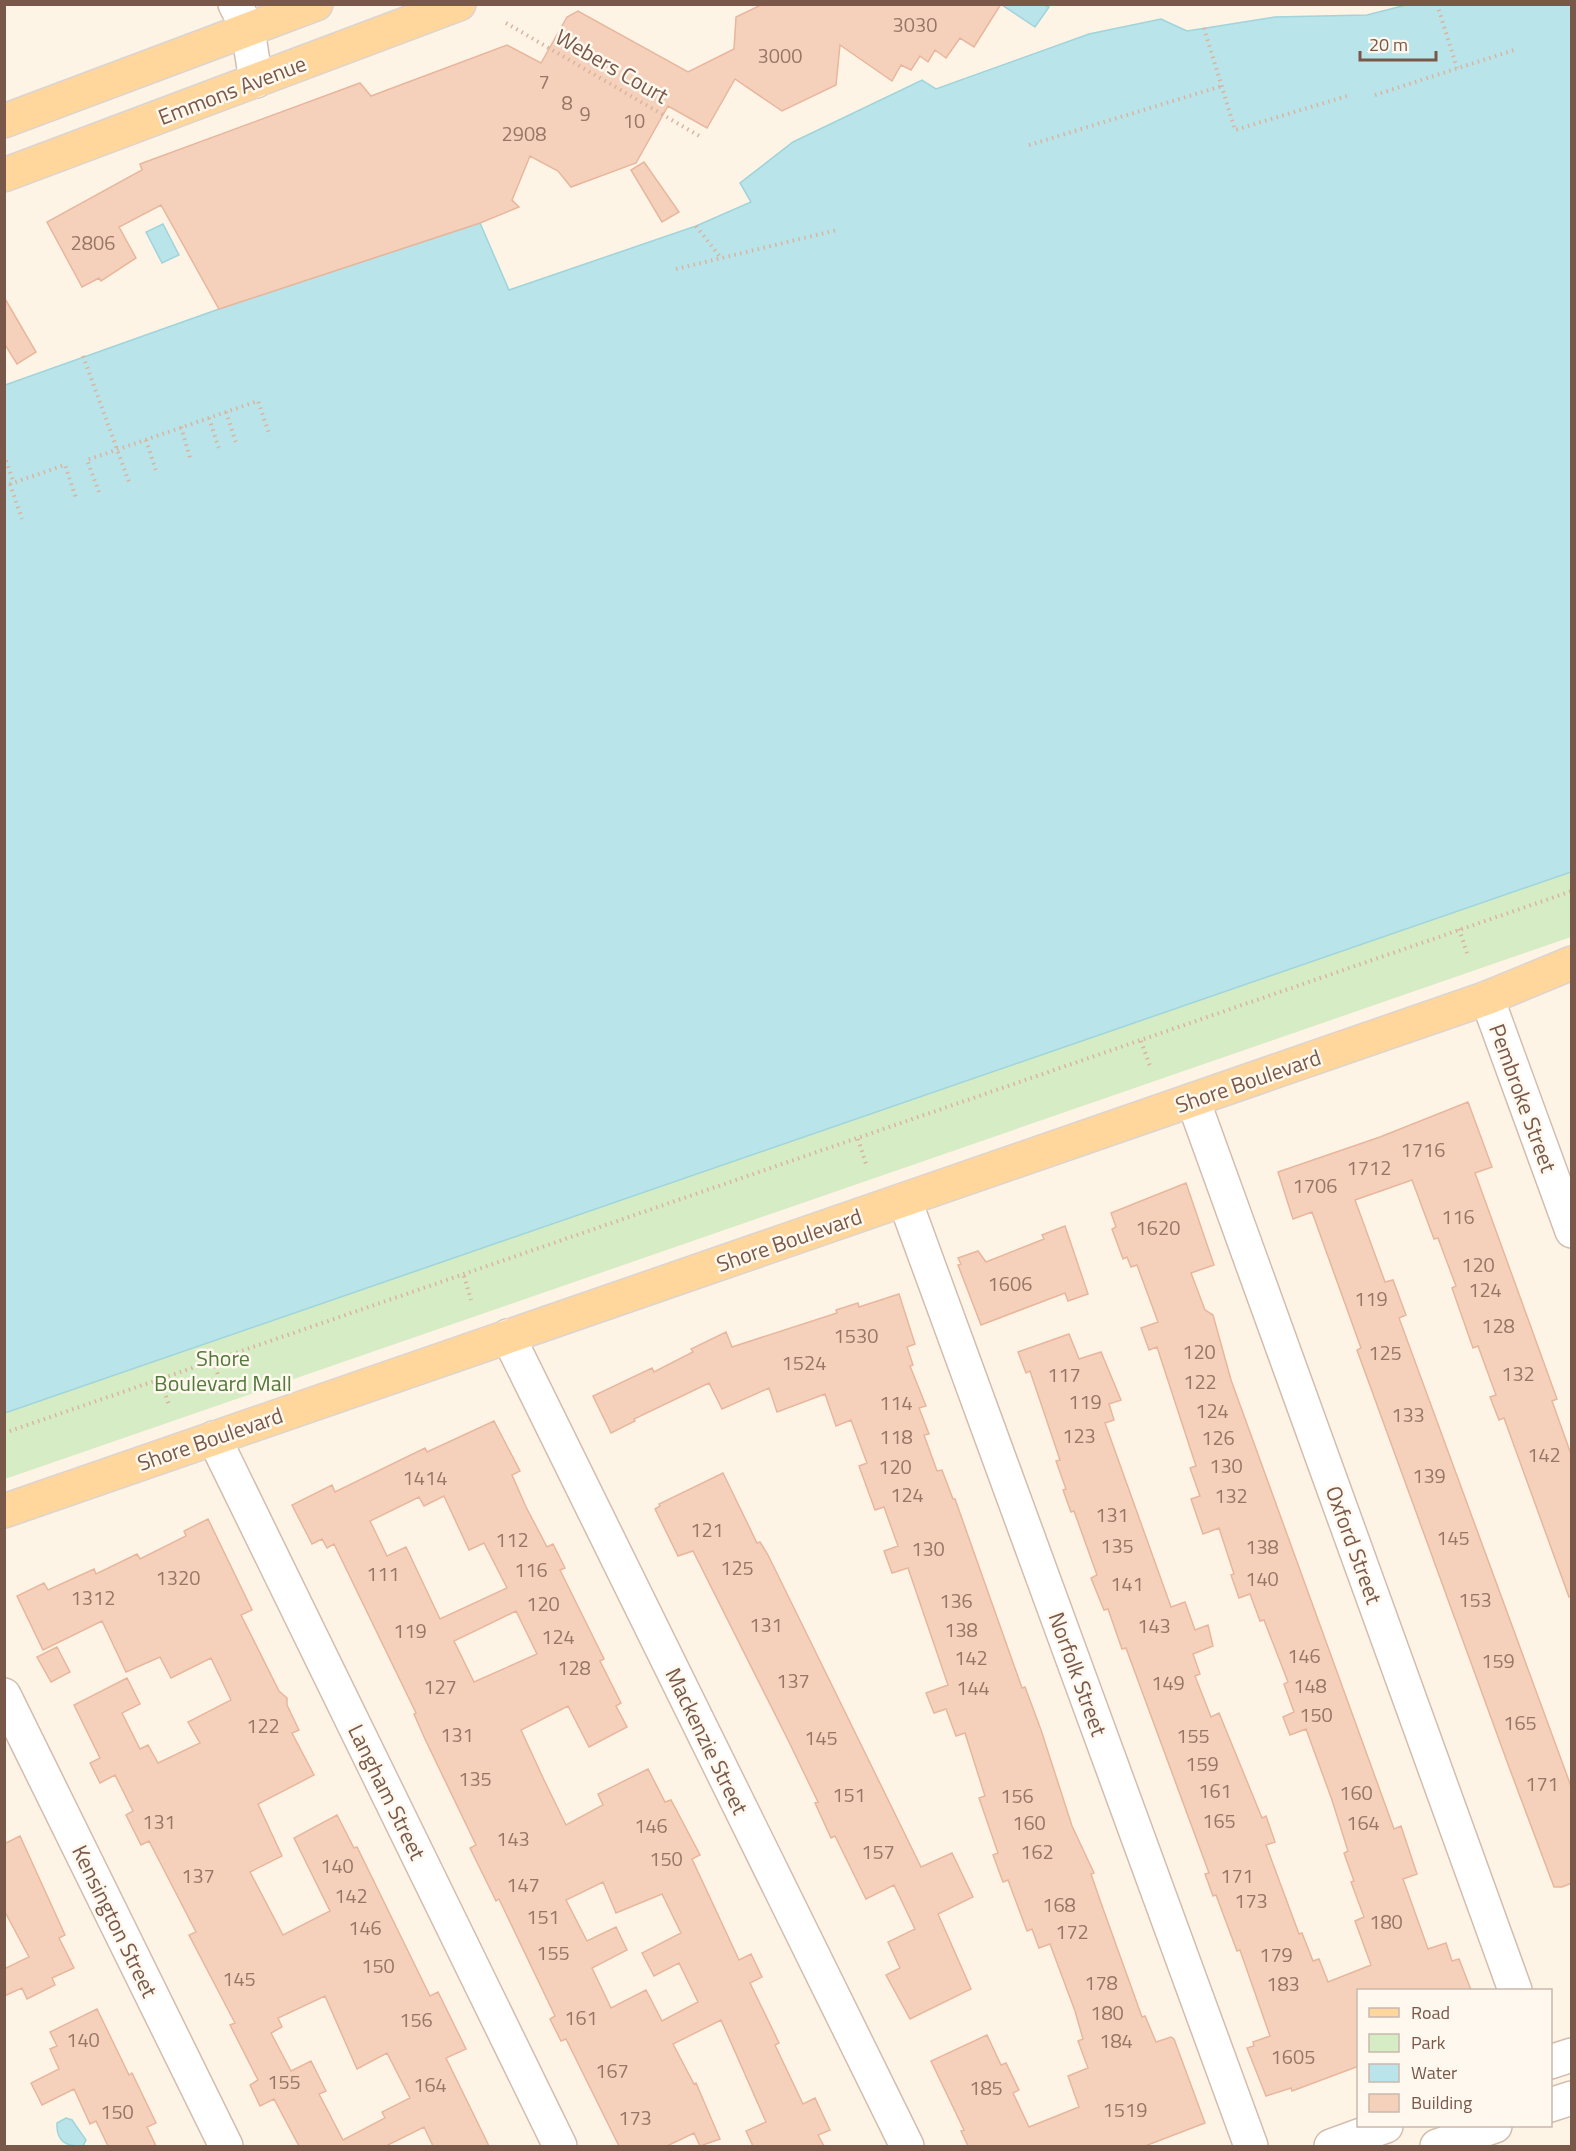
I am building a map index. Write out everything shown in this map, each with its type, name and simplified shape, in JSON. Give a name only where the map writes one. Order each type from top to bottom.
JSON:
[{"type":"main road","points":[[4,121],[242,17],[316,4]]},
{"type":"main road","name":"Emmons Avenue","points":[[4,175],[459,4]]},
{"type":"main road","name":"Shore Boulevard","points":[[4,1511],[1486,998],[1572,963]]},
{"type":"street","points":[[242,17],[256,81]]},
{"type":"street","name":"Pembroke Street","points":[[1486,998],[1572,1231]]},
{"type":"street","name":"Oxford Street","points":[[1193,1100],[1515,1989]]},
{"type":"street","name":"Norfolk Street","points":[[904,1201],[1251,2146]]},
{"type":"street","name":"Mackenzie Street","points":[[508,1336],[907,2146]]},
{"type":"street","name":"Langham Street","points":[[213,1438],[560,2146]]},
{"type":"street","name":"Kensington Street","points":[[4,1695],[226,2146]]},
{"type":"street","points":[[1552,2062],[1572,2055]]},
{"type":"street","points":[[1331,2146],[1383,2127]]},
{"type":"street","points":[[1437,2146],[1492,2127]]},
{"type":"path","points":[[1437,4],[1457,68]]},
{"type":"path","name":"Webers Court","points":[[506,23],[701,137]]},
{"type":"path","points":[[1204,28],[1235,130],[1347,96]]},
{"type":"path","points":[[1375,95],[1514,50]]},
{"type":"path","points":[[1029,145],[1222,86]]},
{"type":"path","points":[[696,226],[721,258]]},
{"type":"path","points":[[676,269],[837,230]]},
{"type":"path","points":[[83,356],[129,482]]},
{"type":"path","points":[[99,492],[87,460],[258,401],[270,436]]},
{"type":"path","points":[[226,412],[237,446]]},
{"type":"path","points":[[209,418],[220,452]]},
{"type":"path","points":[[181,428],[191,461]]},
{"type":"path","points":[[146,440],[157,474]]},
{"type":"path","points":[[4,455],[22,519]]},
{"type":"path","points":[[4,486],[65,465],[76,498]]},
{"type":"path","points":[[4,1433],[464,1276],[1572,891]]},
{"type":"path","points":[[1459,929],[1468,956]]},
{"type":"path","points":[[1142,1041],[1150,1066]]},
{"type":"path","points":[[858,1139],[866,1164]]},
{"type":"path","points":[[464,1276],[471,1300]]},
{"type":"path","points":[[214,1361],[221,1386]]},
{"type":"path","points":[[160,1379],[169,1405]]},
{"type":"green space","name":"Shore Boulevard Mall","points":[[1571,872],[1571,937],[5,1479],[4,1413]]},
{"type":"water","points":[[1002,5],[1044,5],[1049,7],[1035,27]]},
{"type":"water","points":[[1406,5],[1571,5],[1571,872],[5,1413],[5,385],[219,309],[480,223],[509,290],[696,226],[751,202],[740,183],[793,142],[922,80],[936,89],[1089,34],[1161,19],[1187,31],[1275,17],[1367,15]]},
{"type":"water","points":[[163,224],[179,255],[162,263],[146,232]]},
{"type":"water","points":[[66,2118],[72,2120],[86,2140],[83,2146],[67,2144],[60,2138],[57,2123]]},
{"type":"building","points":[[763,4],[1001,4],[974,47],[960,38],[946,58],[935,50],[928,62],[920,56],[911,70],[901,65],[892,81],[840,45],[836,85],[782,111],[735,79],[707,128],[668,106],[636,163],[571,187],[558,171],[530,156],[512,200],[519,207],[480,223],[219,309],[161,205],[119,227],[136,258],[101,281],[99,278],[82,287],[47,222],[142,170],[140,164],[360,83],[371,96],[507,45],[541,63],[567,17],[578,11],[688,72],[734,49],[736,17]]},
{"type":"building","points":[[644,162],[679,212],[662,222],[631,170]]},
{"type":"building","points":[[4,297],[36,352],[17,364],[4,343]]},
{"type":"building","points":[[1468,1102],[1492,1167],[1475,1173],[1557,1399],[1552,1401],[1572,1457],[1572,1596],[1569,1597],[1504,1418],[1499,1420],[1490,1397],[1496,1395],[1478,1346],[1473,1348],[1452,1288],[1456,1286],[1438,1238],[1434,1239],[1412,1180],[1355,1200],[1385,1282],[1393,1280],[1406,1315],[1399,1318],[1572,1789],[1572,1883],[1562,1887],[1554,1887],[1509,1767],[1357,1350],[1361,1348],[1312,1212],[1293,1219],[1278,1172],[1380,1137]]},
{"type":"building","points":[[1186,1183],[1214,1265],[1191,1273],[1205,1310],[1213,1315],[1231,1380],[1394,1829],[1401,1826],[1417,1874],[1403,1879],[1428,1949],[1446,1943],[1452,1961],[1459,1959],[1471,1989],[1357,1989],[1357,2067],[1292,2091],[1291,2088],[1266,2096],[1247,2048],[1254,2046],[1253,2042],[1270,2036],[1240,1950],[1237,1951],[1216,1895],[1213,1896],[1205,1874],[1209,1873],[1126,1648],[1122,1649],[1108,1609],[1104,1610],[1091,1578],[1097,1575],[1074,1511],[1071,1512],[1063,1490],[1066,1489],[1056,1461],[1060,1460],[1030,1371],[1026,1373],[1018,1352],[1069,1334],[1079,1359],[1101,1352],[1121,1400],[1109,1404],[1114,1420],[1105,1423],[1171,1607],[1185,1602],[1195,1630],[1208,1625],[1213,1646],[1193,1654],[1200,1674],[1195,1676],[1211,1717],[1219,1713],[1262,1818],[1266,1816],[1275,1842],[1266,1845],[1299,1934],[1302,1933],[1313,1961],[1319,1959],[1328,1982],[1371,1965],[1355,1921],[1364,1917],[1351,1882],[1354,1881],[1344,1853],[1348,1851],[1306,1729],[1290,1735],[1283,1717],[1294,1712],[1284,1684],[1288,1682],[1264,1620],[1260,1621],[1250,1594],[1239,1598],[1219,1528],[1203,1534],[1191,1499],[1200,1496],[1190,1468],[1196,1466],[1157,1347],[1149,1350],[1141,1328],[1158,1322],[1137,1265],[1131,1267],[1127,1257],[1123,1259],[1112,1229],[1116,1227],[1111,1213]]},
{"type":"building","points":[[1065,1226],[1088,1294],[1068,1301],[1065,1293],[981,1325],[958,1265],[961,1264],[958,1258],[978,1251],[986,1262],[1044,1239],[1042,1235]]},
{"type":"building","points":[[899,1294],[915,1344],[907,1347],[913,1365],[910,1366],[926,1406],[919,1408],[929,1434],[924,1435],[937,1471],[942,1470],[953,1499],[955,1499],[1022,1688],[1025,1687],[1041,1730],[1072,1826],[1094,1873],[1091,1874],[1142,2017],[1145,2016],[1156,2042],[1171,2037],[1174,2039],[1205,2123],[1145,2146],[968,2146],[961,2131],[964,2130],[931,2061],[987,2035],[1001,2065],[1006,2063],[1019,2090],[1013,2093],[1029,2127],[1079,2107],[1068,2076],[1088,2068],[1078,2041],[1083,2039],[1075,2011],[1050,1944],[1039,1948],[1032,1929],[1027,1931],[1008,1880],[1003,1882],[993,1855],[998,1853],[979,1798],[985,1796],[965,1733],[956,1736],[946,1709],[934,1713],[926,1693],[948,1685],[908,1568],[892,1573],[884,1551],[898,1546],[884,1507],[875,1510],[859,1466],[867,1463],[851,1420],[836,1426],[825,1394],[777,1412],[769,1388],[722,1409],[709,1383],[634,1419],[635,1421],[611,1433],[593,1396],[652,1368],[654,1372],[693,1352],[691,1349],[726,1332],[732,1347],[837,1313],[836,1310],[858,1303],[859,1307]]},
{"type":"building","points":[[494,1421],[520,1471],[512,1475],[526,1507],[547,1547],[553,1544],[565,1568],[560,1570],[604,1659],[600,1661],[621,1703],[616,1706],[627,1727],[589,1747],[568,1706],[521,1730],[566,1825],[603,1805],[598,1794],[648,1769],[665,1802],[671,1800],[700,1855],[692,1859],[739,1960],[751,1954],[762,1977],[750,1983],[779,2043],[775,2045],[803,2104],[815,2098],[830,2130],[818,2135],[824,2146],[753,2146],[746,2131],[766,2122],[721,2020],[673,2044],[694,2084],[696,2083],[720,2139],[700,2146],[694,2133],[667,2146],[619,2146],[566,2039],[561,2041],[550,2019],[555,2016],[499,1899],[496,1901],[470,1848],[476,1845],[425,1739],[414,1714],[416,1713],[334,1544],[327,1548],[322,1539],[312,1544],[292,1505],[332,1485],[335,1492],[425,1448],[427,1452]],"holes":[[[444,1496],[469,1550],[484,1543],[507,1588],[440,1619],[406,1547],[387,1556],[370,1521],[419,1497],[424,1506]],[[516,1611],[537,1654],[474,1682],[454,1641]],[[603,1882],[616,1913],[662,1894],[681,1933],[642,1953],[654,1976],[679,1963],[698,2002],[662,2021],[646,1990],[611,2008],[592,1968],[627,1950],[616,1927],[587,1941],[566,1900]]]},
{"type":"building","points":[[723,1473],[757,1543],[760,1542],[768,1555],[921,1867],[952,1853],[973,1897],[938,1914],[971,1989],[910,2019],[886,1975],[900,1968],[888,1942],[915,1929],[894,1885],[866,1899],[835,1836],[831,1838],[815,1803],[818,1802],[693,1551],[678,1556],[655,1509],[660,1506],[659,1504]]},
{"type":"building","points":[[208,1519],[252,1610],[241,1615],[279,1691],[287,1698],[287,1705],[299,1730],[292,1733],[314,1775],[258,1804],[282,1856],[250,1872],[283,1935],[330,1911],[294,1838],[337,1815],[354,1848],[357,1847],[430,1996],[438,1992],[466,2049],[446,2058],[489,2146],[433,2146],[424,2127],[386,2146],[299,2146],[274,2099],[260,2106],[250,2085],[258,2080],[230,2025],[235,2023],[189,1935],[196,1932],[149,1841],[141,1845],[126,1815],[133,1811],[115,1775],[100,1783],[90,1763],[100,1758],[74,1705],[127,1678],[140,1704],[122,1713],[140,1749],[148,1745],[158,1763],[200,1743],[188,1722],[231,1700],[211,1658],[171,1678],[160,1657],[126,1672],[102,1621],[43,1650],[17,1596],[44,1583],[48,1590],[94,1569],[96,1574],[137,1554],[140,1559],[186,1536],[184,1531]],"holes":[[[325,1996],[357,2069],[387,2053],[410,2098],[382,2112],[385,2118],[343,2140],[319,2094],[326,2091],[311,2061],[291,2071],[271,2033],[282,2027],[278,2018]]]},
{"type":"building","points":[[57,1647],[70,1672],[51,1682],[37,1657]]},
{"type":"building","points":[[20,1836],[65,1935],[59,1938],[74,1968],[52,1978],[55,1985],[27,1999],[22,1988],[4,1996],[4,1969],[29,1957],[4,1910],[4,1844]]},
{"type":"building","points":[[97,2009],[129,2075],[132,2073],[156,2123],[147,2127],[156,2146],[108,2146],[96,2121],[90,2124],[74,2089],[42,2105],[31,2083],[59,2069],[50,2049],[57,2046],[50,2032]]}]
